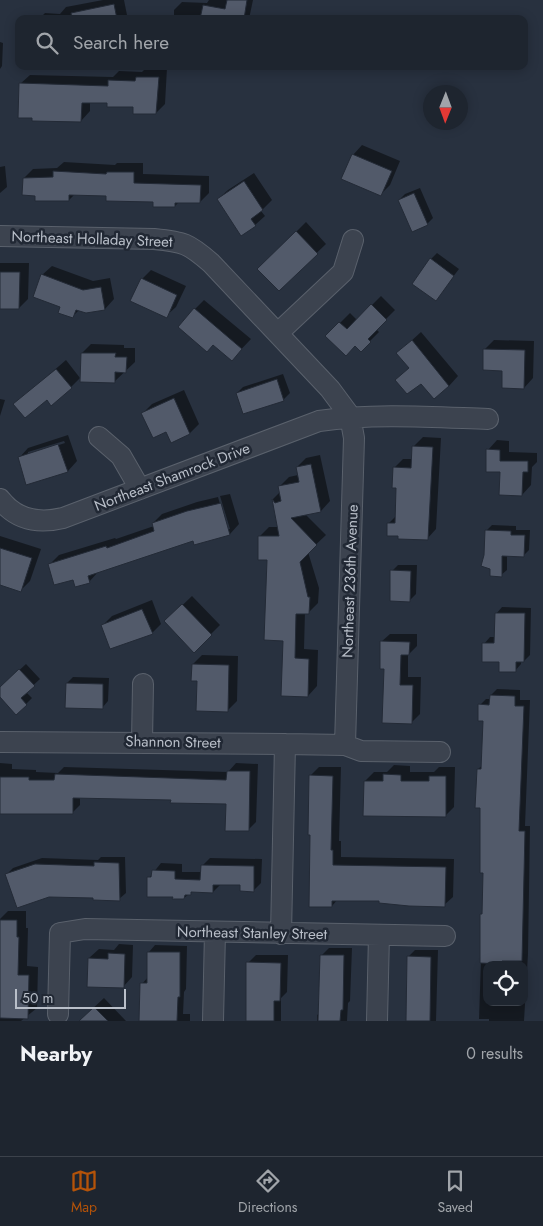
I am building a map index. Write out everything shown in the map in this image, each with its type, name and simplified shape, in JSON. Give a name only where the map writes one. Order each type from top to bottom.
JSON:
[{"type":"street","name":"Northeast Holladay Street","points":[[0,236],[178,241],[194,248],[278,333],[330,389],[350,416]]},
{"type":"street","points":[[278,333],[343,272],[353,240]]},
{"type":"street","name":"Northeast Shamrock Drive","points":[[0,499],[6,508],[19,516],[28,520],[49,522],[319,421],[350,416],[488,419]]},
{"type":"street","name":"Northeast 236th Avenue","points":[[345,745],[354,438],[350,416]]},
{"type":"street","points":[[99,437],[121,456],[140,489]]},
{"type":"street","points":[[142,742],[143,684]]},
{"type":"street","name":"Shannon Street","points":[[0,742],[345,745],[360,750],[440,752]]},
{"type":"street","points":[[282,934],[285,744]]},
{"type":"street","name":"Northeast Stanley Street","points":[[58,1014],[60,934],[85,929],[445,936]]},
{"type":"street","points":[[213,1021],[215,932]]},
{"type":"street","points":[[377,1021],[379,935]]},
{"type":"building","points":[[227,0],[247,0],[245,15],[201,15],[203,5],[225,9]]},
{"type":"building","points":[[114,4],[116,15],[71,15],[71,13]]},
{"type":"building","points":[[136,77],[159,77],[156,114],[133,114],[133,107],[107,107],[107,103],[82,103],[81,122],[32,121],[32,118],[18,118],[19,83],[108,86],[108,80],[135,81]]},
{"type":"building","points":[[352,154],[392,171],[381,196],[341,179]]},
{"type":"building","points":[[53,171],[106,174],[107,172],[134,172],[134,183],[201,185],[200,203],[175,203],[175,207],[153,207],[153,202],[106,201],[106,196],[69,195],[69,201],[35,201],[35,196],[22,195],[23,178],[53,177]]},
{"type":"building","points":[[244,181],[263,210],[251,219],[256,226],[241,236],[217,199]]},
{"type":"building","points":[[414,193],[428,225],[412,232],[398,200]]},
{"type":"building","points":[[296,231],[318,254],[279,291],[257,269]]},
{"type":"building","points":[[430,258],[454,276],[436,301],[412,284]]},
{"type":"building","points":[[0,272],[20,272],[19,309],[0,309]]},
{"type":"building","points":[[41,274],[83,290],[101,287],[105,310],[86,313],[76,310],[73,318],[58,313],[60,307],[33,297]]},
{"type":"building","points":[[141,278],[177,295],[167,318],[130,301]]},
{"type":"building","points":[[371,304],[387,320],[368,339],[371,342],[361,352],[355,346],[346,356],[325,336],[339,322],[347,329]]},
{"type":"building","points":[[194,308],[242,349],[232,361],[213,345],[207,352],[178,327]]},
{"type":"building","points":[[412,340],[449,386],[434,399],[421,384],[407,394],[395,380],[409,368],[396,353]]},
{"type":"building","points":[[483,349],[525,350],[524,389],[502,388],[502,371],[483,370]]},
{"type":"building","points":[[81,353],[116,353],[115,357],[127,357],[126,373],[115,372],[115,383],[80,382]]},
{"type":"building","points":[[56,369],[72,388],[51,406],[47,400],[25,418],[13,404]]},
{"type":"building","points":[[277,379],[284,401],[243,414],[236,393]]},
{"type":"building","points":[[174,398],[190,434],[171,443],[166,432],[153,438],[141,413]]},
{"type":"building","points":[[58,444],[68,472],[26,485],[18,457]]},
{"type":"building","points":[[412,446],[433,447],[428,540],[398,539],[398,536],[387,536],[387,523],[395,523],[396,488],[392,488],[393,467],[411,468]]},
{"type":"building","points":[[486,449],[500,450],[500,461],[528,461],[528,472],[523,472],[522,496],[499,495],[500,472],[486,472]]},
{"type":"building","points":[[311,464],[321,512],[291,518],[317,545],[300,562],[308,597],[310,597],[309,614],[296,614],[295,658],[309,659],[308,697],[281,696],[283,641],[264,640],[267,560],[258,560],[258,536],[279,536],[272,499],[275,503],[281,501],[278,486],[299,482],[296,467]]},
{"type":"building","points":[[221,503],[230,535],[194,545],[193,541],[88,576],[90,583],[75,587],[73,580],[54,585],[48,564],[106,546],[107,548],[154,531],[152,523],[187,511]]},
{"type":"building","points":[[485,530],[511,531],[511,535],[525,535],[524,557],[502,556],[502,577],[490,576],[490,569],[481,566],[484,555]]},
{"type":"building","points":[[0,548],[32,558],[21,592],[0,585]]},
{"type":"building","points":[[390,570],[411,571],[410,602],[390,601]]},
{"type":"building","points":[[182,604],[212,635],[194,653],[164,621]]},
{"type":"building","points":[[142,609],[153,634],[110,649],[101,625]]},
{"type":"building","points":[[495,613],[525,613],[524,662],[516,662],[516,672],[499,672],[499,662],[482,662],[482,643],[494,643]]},
{"type":"building","points":[[380,641],[410,642],[409,655],[401,655],[400,685],[413,685],[412,724],[382,723],[384,669],[380,669]]},
{"type":"building","points":[[192,664],[229,665],[228,712],[196,711],[197,681],[191,681]]},
{"type":"building","points":[[19,669],[35,686],[21,698],[27,705],[16,715],[0,697],[0,687]]},
{"type":"building","points":[[66,683],[103,684],[103,709],[65,708]]},
{"type":"building","points":[[490,695],[515,696],[515,706],[524,706],[519,831],[525,831],[522,961],[483,961],[483,963],[480,963],[480,914],[482,914],[483,873],[480,873],[480,808],[475,808],[477,769],[481,769],[483,721],[478,721],[478,704],[489,705]]},
{"type":"building","points":[[227,771],[250,771],[249,831],[225,831],[226,804],[170,803],[171,800],[73,798],[73,814],[0,814],[0,777],[29,777],[29,780],[54,780],[55,774],[226,780]]},
{"type":"building","points":[[383,774],[401,775],[401,781],[429,781],[429,776],[446,776],[446,817],[363,816],[364,781],[383,781]]},
{"type":"building","points":[[309,775],[333,776],[331,850],[333,850],[333,865],[446,867],[445,907],[409,906],[379,903],[379,901],[332,901],[332,907],[309,907]]},
{"type":"building","points":[[94,862],[119,863],[120,901],[49,897],[17,908],[5,874],[35,864],[94,866]]},
{"type":"building","points":[[201,865],[254,866],[254,892],[240,891],[240,885],[213,885],[213,893],[191,892],[191,895],[185,895],[184,899],[147,897],[147,877],[151,877],[152,870],[175,871],[175,879],[200,880]]},
{"type":"building","points":[[0,920],[17,920],[17,937],[19,937],[18,975],[29,975],[28,1019],[0,1018]]},
{"type":"building","points":[[147,952],[180,952],[180,997],[178,997],[177,1021],[139,1021],[140,983],[147,983]]},
{"type":"building","points":[[108,953],[125,954],[124,988],[87,987],[88,958],[108,959]]},
{"type":"building","points":[[320,955],[344,955],[343,1010],[341,1010],[340,1021],[318,1021]]},
{"type":"building","points":[[407,956],[431,957],[430,1021],[406,1021]]},
{"type":"building","points":[[246,962],[281,963],[280,1001],[274,1001],[274,1021],[246,1021]]},
{"type":"building","points":[[94,1007],[108,1021],[79,1021]]}]
